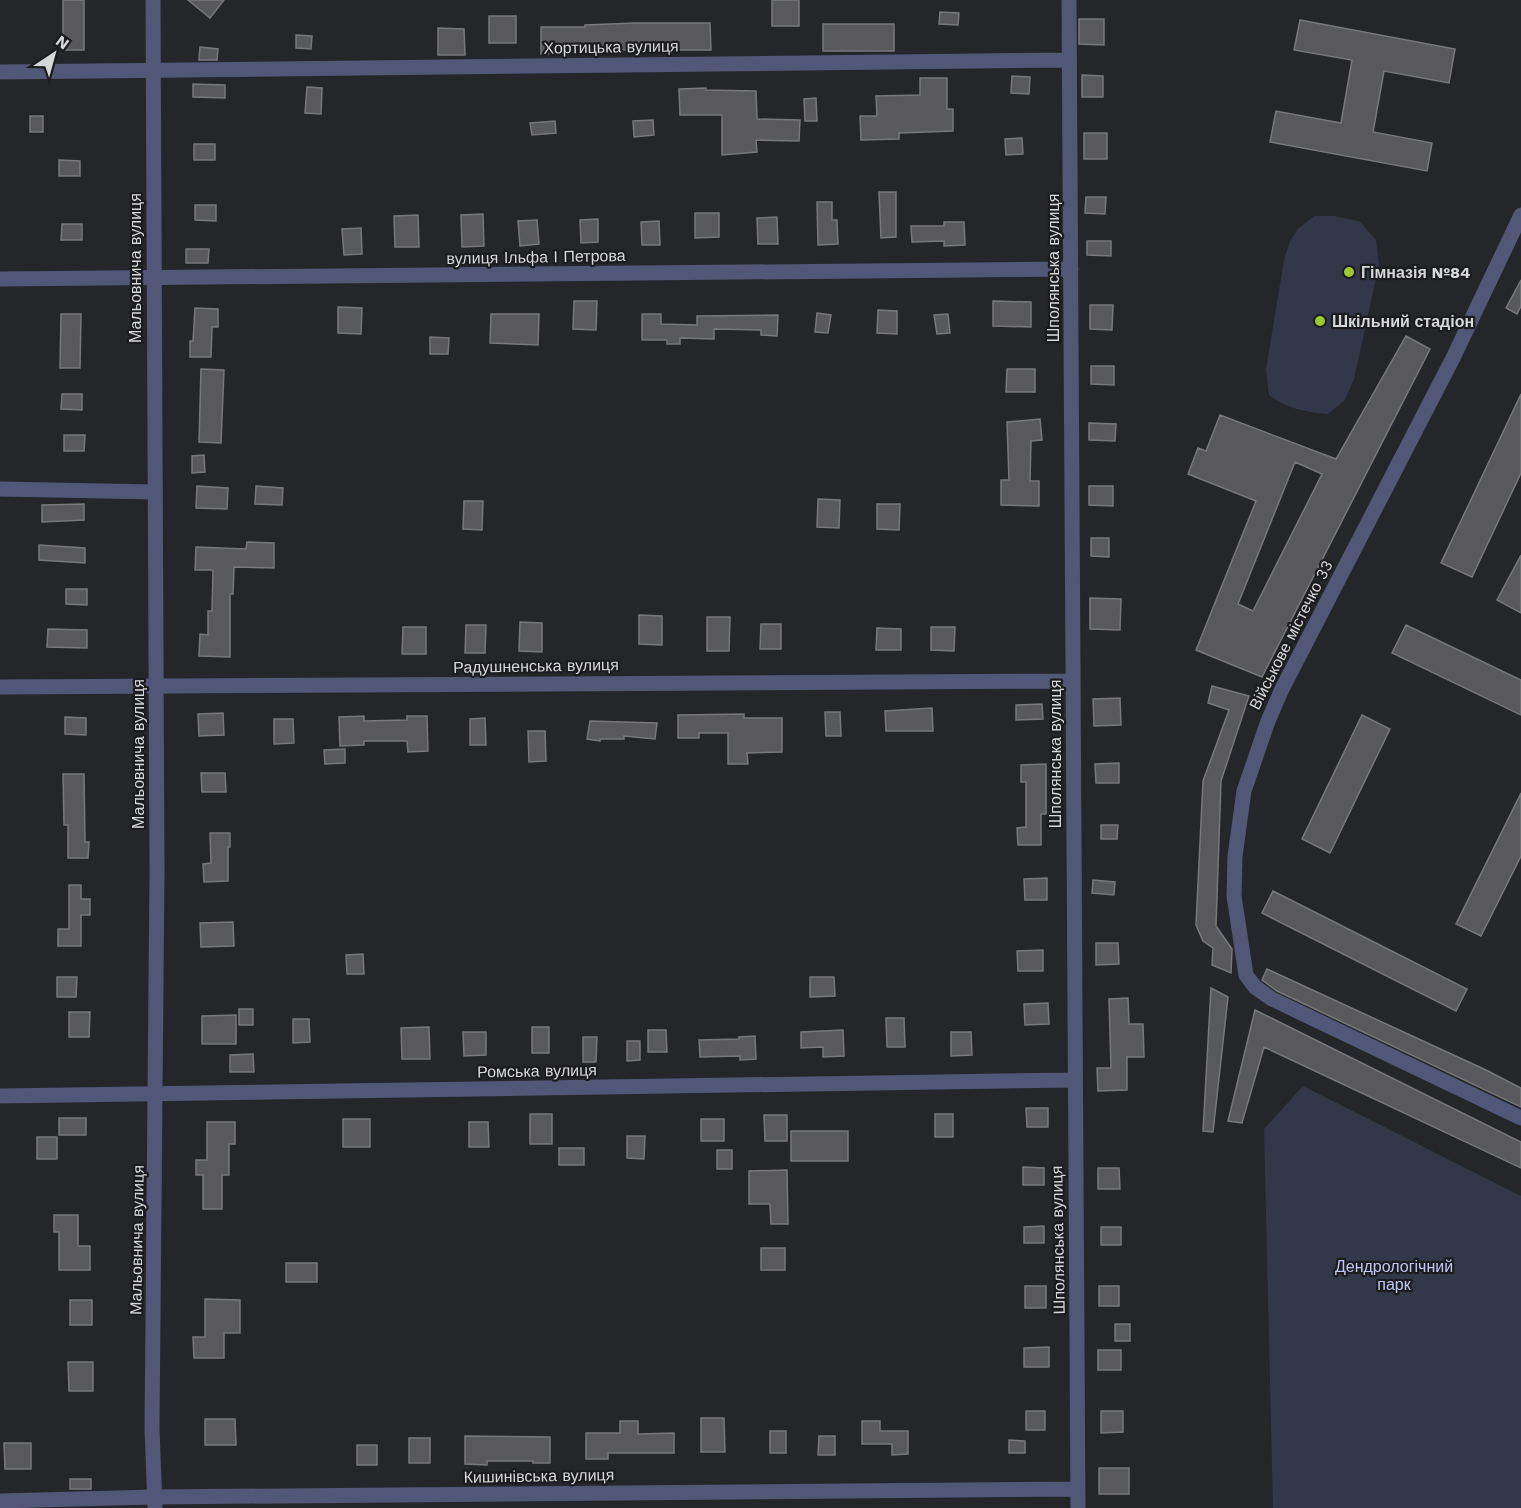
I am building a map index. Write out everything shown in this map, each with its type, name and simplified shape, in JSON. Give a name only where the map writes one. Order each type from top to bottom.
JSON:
[{"type":"street","name":"Мальовнича вулиця","points":[[153,0],[156,1095],[152,1428],[154,1503]]},
{"type":"street","name":"Шполянська вулиця","points":[[1069,0],[1078,1508]]},
{"type":"street","name":"Хортицька вулиця","points":[[0,72],[1069,60]]},
{"type":"street","name":"Військове містечко 33","points":[[1521,215],[1453,358],[1282,688],[1268,721],[1244,791],[1235,856],[1234,896],[1246,975],[1255,987],[1272,999],[1521,1118]]},
{"type":"street","name":"вулиця Ільфа І Петрова","points":[[0,279],[1071,269]]},
{"type":"street","points":[[0,489],[155,492]]},
{"type":"street","name":"Радушненська вулиця","points":[[0,687],[155,688],[1072,681]]},
{"type":"street","name":"Ромська вулиця","points":[[0,1096],[1074,1080]]},
{"type":"street","name":"Кишинівська вулиця","points":[[0,1501],[154,1503],[1078,1489]]},
{"type":"green space","name":"Шкільний стадіон","points":[[1314,216],[1334,216],[1359,221],[1376,240],[1379,265],[1354,379],[1345,400],[1328,414],[1297,409],[1269,395],[1266,369],[1284,260],[1290,241],[1298,229]]},
{"type":"green space","name":"Дендрологічний парк","points":[[1303,1086],[1521,1196],[1521,1508],[1273,1508],[1264,1129]]},
{"type":"building","points":[[63,0],[84,0],[84,50],[63,50]]},
{"type":"building","points":[[188,0],[224,0],[210,18]]},
{"type":"building","points":[[772,0],[799,0],[799,26],[772,26]]},
{"type":"building","points":[[940,12],[959,13],[958,25],[939,24]]},
{"type":"building","points":[[489,16],[516,16],[516,43],[489,43]]},
{"type":"building","points":[[1079,19],[1104,19],[1104,45],[1079,44]]},
{"type":"building","points":[[1300,20],[1455,49],[1449,83],[1384,71],[1373,132],[1432,143],[1427,171],[1270,142],[1276,111],[1341,123],[1352,60],[1294,50]]},
{"type":"building","points":[[710,23],[711,50],[612,50],[541,54],[541,27],[585,27],[585,25]]},
{"type":"building","points":[[823,24],[894,24],[894,51],[823,51]]},
{"type":"building","points":[[438,28],[464,29],[465,55],[438,55]]},
{"type":"building","points":[[296,35],[312,36],[311,49],[296,48]]},
{"type":"building","points":[[200,47],[218,49],[217,60],[199,60]]},
{"type":"building","points":[[1082,75],[1103,76],[1103,97],[1082,97]]},
{"type":"building","points":[[1012,76],[1030,77],[1029,94],[1011,93]]},
{"type":"building","points":[[920,78],[947,78],[947,109],[953,109],[953,131],[899,133],[899,139],[861,140],[860,116],[877,116],[876,96],[920,95]]},
{"type":"building","points":[[193,84],[225,85],[225,98],[193,97]]},
{"type":"building","points":[[307,87],[322,88],[321,114],[305,113]]},
{"type":"building","points":[[706,88],[706,90],[756,91],[757,119],[800,120],[799,141],[756,140],[757,152],[722,155],[722,115],[680,115],[679,89]]},
{"type":"building","points":[[816,98],[817,121],[805,121],[804,99]]},
{"type":"building","points":[[30,116],[43,116],[43,132],[30,132]]},
{"type":"building","points":[[653,120],[654,135],[634,137],[633,121]]},
{"type":"building","points":[[555,121],[556,133],[532,135],[530,123]]},
{"type":"building","points":[[1084,133],[1107,133],[1107,159],[1084,159]]},
{"type":"building","points":[[1022,138],[1023,154],[1006,155],[1005,139]]},
{"type":"building","points":[[194,144],[215,144],[215,160],[194,160]]},
{"type":"building","points":[[59,160],[80,161],[80,176],[59,176]]},
{"type":"building","points":[[879,192],[896,192],[896,237],[881,238]]},
{"type":"building","points":[[1086,197],[1106,197],[1105,214],[1085,213]]},
{"type":"building","points":[[817,202],[832,202],[832,220],[837,220],[838,244],[818,245]]},
{"type":"building","points":[[195,205],[216,205],[216,221],[195,220]]},
{"type":"building","points":[[695,213],[719,213],[719,237],[695,238]]},
{"type":"building","points":[[483,214],[484,246],[462,247],[461,215]]},
{"type":"building","points":[[418,215],[419,247],[395,247],[394,216]]},
{"type":"building","points":[[777,217],[778,244],[758,244],[757,218]]},
{"type":"building","points":[[598,219],[598,242],[581,243],[580,220]]},
{"type":"building","points":[[537,220],[539,244],[520,246],[518,221]]},
{"type":"building","points":[[659,221],[660,245],[642,245],[641,222]]},
{"type":"building","points":[[944,222],[964,222],[965,245],[944,246],[944,241],[912,242],[911,226],[944,226]]},
{"type":"building","points":[[62,224],[82,224],[82,240],[61,240]]},
{"type":"building","points":[[361,228],[362,254],[344,255],[342,229]]},
{"type":"building","points":[[1087,241],[1111,241],[1111,256],[1087,255]]},
{"type":"building","points":[[186,249],[209,249],[208,263],[186,263]]},
{"type":"building","points":[[1521,280],[1521,306],[1517,314],[1506,308]]},
{"type":"building","points":[[574,301],[597,301],[596,330],[573,329]]},
{"type":"building","points":[[993,301],[1031,302],[1031,327],[993,326]]},
{"type":"building","points":[[1090,305],[1113,305],[1112,330],[1090,329]]},
{"type":"building","points":[[338,307],[362,308],[361,334],[338,333]]},
{"type":"building","points":[[195,308],[218,309],[218,327],[212,327],[211,357],[190,357]]},
{"type":"building","points":[[878,310],[897,311],[897,334],[877,333]]},
{"type":"building","points":[[817,313],[831,315],[828,333],[815,332]]},
{"type":"building","points":[[61,314],[81,314],[80,368],[60,368]]},
{"type":"building","points":[[491,314],[539,314],[538,345],[490,343]]},
{"type":"building","points":[[642,314],[661,314],[661,324],[697,325],[697,316],[778,315],[777,336],[761,335],[761,330],[714,329],[714,339],[680,338],[680,344],[667,344],[667,340],[642,340]]},
{"type":"building","points":[[948,314],[950,333],[937,334],[934,315]]},
{"type":"building","points":[[1406,336],[1430,349],[1262,677],[1196,650],[1256,501],[1188,474],[1198,448],[1206,451],[1220,415],[1336,459]],"holes":[[[1295,462],[1322,474],[1253,611],[1238,604]]]},
{"type":"building","points":[[430,337],[449,338],[448,354],[430,354]]},
{"type":"building","points":[[1091,366],[1114,366],[1114,385],[1091,384]]},
{"type":"building","points":[[201,369],[224,370],[221,443],[199,442]]},
{"type":"building","points":[[1007,369],[1035,369],[1035,392],[1006,392]]},
{"type":"building","points":[[62,394],[82,394],[82,410],[61,409]]},
{"type":"building","points":[[1521,394],[1521,473],[1472,577],[1441,563]]},
{"type":"building","points":[[1040,419],[1042,440],[1031,441],[1030,481],[1039,481],[1039,506],[1001,505],[1001,480],[1009,480],[1007,422]]},
{"type":"building","points":[[1089,423],[1116,424],[1115,441],[1089,440]]},
{"type":"building","points":[[64,435],[85,435],[84,451],[64,451]]},
{"type":"building","points":[[204,455],[205,472],[192,473],[192,456]]},
{"type":"building","points":[[197,486],[228,488],[227,509],[196,508]]},
{"type":"building","points":[[256,486],[283,488],[282,505],[255,504]]},
{"type":"building","points":[[1089,486],[1113,486],[1113,506],[1089,505]]},
{"type":"building","points":[[818,499],[840,500],[839,528],[817,527]]},
{"type":"building","points":[[464,501],[483,501],[482,530],[463,529]]},
{"type":"building","points":[[84,504],[84,520],[42,522],[42,505]]},
{"type":"building","points":[[877,504],[900,504],[899,530],[877,529]]},
{"type":"building","points":[[1091,538],[1109,538],[1109,557],[1091,556]]},
{"type":"building","points":[[247,542],[274,543],[274,568],[234,567],[233,594],[230,594],[230,657],[199,656],[200,634],[208,635],[208,611],[212,611],[213,570],[195,570],[196,547],[246,549]]},
{"type":"building","points":[[39,545],[85,548],[85,563],[39,560]]},
{"type":"building","points":[[1521,555],[1521,613],[1497,600]]},
{"type":"building","points":[[66,589],[87,589],[87,605],[66,604]]},
{"type":"building","points":[[1090,598],[1121,599],[1120,630],[1090,629]]},
{"type":"building","points":[[639,615],[662,616],[662,645],[639,644]]},
{"type":"building","points":[[707,617],[730,617],[729,651],[707,651]]},
{"type":"building","points":[[520,622],[542,623],[542,652],[519,651]]},
{"type":"building","points":[[761,624],[781,624],[781,649],[760,649]]},
{"type":"building","points":[[466,625],[486,625],[485,653],[465,653]]},
{"type":"building","points":[[1406,625],[1521,680],[1521,715],[1392,653]]},
{"type":"building","points":[[403,627],[426,627],[426,654],[402,654]]},
{"type":"building","points":[[931,627],[955,627],[954,651],[931,650]]},
{"type":"building","points":[[877,628],[901,629],[901,650],[876,650]]},
{"type":"building","points":[[48,629],[87,630],[87,648],[47,647]]},
{"type":"building","points":[[1212,686],[1249,696],[1221,781],[1216,926],[1232,949],[1231,973],[1212,965],[1213,948],[1203,941],[1196,925],[1203,781],[1229,710],[1208,703]]},
{"type":"building","points":[[1120,698],[1121,725],[1094,726],[1093,699]]},
{"type":"building","points":[[1042,704],[1043,719],[1016,720],[1016,705]]},
{"type":"building","points":[[932,708],[933,731],[886,731],[885,711]]},
{"type":"building","points":[[825,712],[840,712],[841,736],[826,736]]},
{"type":"building","points":[[223,713],[224,735],[199,736],[198,714]]},
{"type":"building","points":[[744,714],[744,718],[782,718],[782,752],[747,753],[748,764],[728,764],[728,733],[699,733],[699,738],[678,738],[678,715]]},
{"type":"building","points":[[1362,715],[1390,729],[1330,853],[1302,839]]},
{"type":"building","points":[[364,716],[364,721],[407,720],[407,716],[427,716],[428,751],[408,752],[407,741],[364,741],[364,745],[340,746],[339,717]]},
{"type":"building","points":[[65,717],[86,718],[86,735],[65,734]]},
{"type":"building","points":[[485,718],[486,745],[470,745],[470,719]]},
{"type":"building","points":[[274,719],[293,719],[294,743],[274,744]]},
{"type":"building","points":[[590,721],[657,723],[655,739],[624,736],[624,739],[600,739],[600,741],[587,739]]},
{"type":"building","points":[[528,731],[545,731],[546,761],[529,762]]},
{"type":"building","points":[[345,749],[345,763],[325,764],[324,750]]},
{"type":"building","points":[[1119,763],[1119,783],[1096,783],[1095,764]]},
{"type":"building","points":[[1046,764],[1046,814],[1041,814],[1041,845],[1018,845],[1017,828],[1026,827],[1026,782],[1021,782],[1021,765]]},
{"type":"building","points":[[201,773],[225,773],[226,792],[202,792]]},
{"type":"building","points":[[63,774],[84,774],[85,842],[89,842],[88,858],[68,858],[68,825],[64,825]]},
{"type":"building","points":[[1521,793],[1521,856],[1481,936],[1456,924]]},
{"type":"building","points":[[1101,825],[1118,825],[1117,839],[1101,839]]},
{"type":"building","points":[[210,833],[230,833],[228,881],[204,882],[203,864],[211,863]]},
{"type":"building","points":[[1047,878],[1047,900],[1025,900],[1024,879]]},
{"type":"building","points":[[1093,880],[1115,882],[1114,895],[1092,893]]},
{"type":"building","points":[[69,885],[81,885],[81,899],[90,899],[90,915],[81,915],[81,946],[58,946],[58,929],[69,929]]},
{"type":"building","points":[[1273,891],[1467,989],[1456,1011],[1262,913]]},
{"type":"building","points":[[233,922],[234,946],[201,947],[200,923]]},
{"type":"building","points":[[1096,943],[1118,943],[1119,964],[1096,965]]},
{"type":"building","points":[[1043,950],[1043,971],[1018,971],[1017,951]]},
{"type":"building","points":[[363,954],[364,974],[347,974],[346,955]]},
{"type":"building","points":[[1267,969],[1521,1088],[1521,1107],[1277,991],[1262,980]]},
{"type":"building","points":[[57,977],[77,977],[76,997],[57,997]]},
{"type":"building","points":[[810,977],[834,977],[835,996],[810,997]]},
{"type":"building","points":[[1211,988],[1228,997],[1213,1132],[1203,1131]]},
{"type":"building","points":[[1128,998],[1129,1024],[1143,1024],[1144,1057],[1127,1057],[1127,1090],[1098,1091],[1097,1068],[1111,1068],[1109,999]]},
{"type":"building","points":[[1048,1003],[1049,1024],[1025,1025],[1024,1004]]},
{"type":"building","points":[[239,1009],[253,1009],[253,1025],[239,1025]]},
{"type":"building","points":[[1255,1010],[1521,1142],[1521,1168],[1264,1047],[1242,1123],[1228,1121]]},
{"type":"building","points":[[69,1012],[90,1012],[89,1037],[69,1037]]},
{"type":"building","points":[[236,1015],[236,1044],[202,1044],[202,1016]]},
{"type":"building","points":[[886,1018],[904,1018],[905,1047],[887,1047]]},
{"type":"building","points":[[293,1019],[309,1019],[310,1042],[293,1043]]},
{"type":"building","points":[[429,1027],[430,1059],[402,1059],[401,1028]]},
{"type":"building","points":[[532,1027],[549,1027],[549,1053],[532,1053]]},
{"type":"building","points":[[648,1030],[666,1030],[667,1052],[648,1052]]},
{"type":"building","points":[[843,1030],[844,1056],[823,1057],[823,1047],[801,1048],[801,1032]]},
{"type":"building","points":[[463,1032],[486,1032],[486,1055],[464,1056]]},
{"type":"building","points":[[951,1032],[971,1032],[972,1055],[951,1056]]},
{"type":"building","points":[[755,1036],[756,1059],[740,1060],[740,1056],[700,1057],[699,1040],[739,1039],[739,1037]]},
{"type":"building","points":[[583,1037],[597,1037],[596,1062],[583,1062]]},
{"type":"building","points":[[627,1041],[640,1041],[640,1060],[627,1061]]},
{"type":"building","points":[[253,1054],[254,1072],[230,1072],[230,1055]]},
{"type":"building","points":[[1026,1108],[1048,1108],[1048,1127],[1027,1127]]},
{"type":"building","points":[[530,1114],[552,1114],[552,1144],[530,1144]]},
{"type":"building","points":[[935,1114],[953,1114],[953,1137],[935,1137]]},
{"type":"building","points":[[764,1115],[787,1115],[787,1141],[765,1141]]},
{"type":"building","points":[[59,1118],[86,1118],[86,1135],[59,1135]]},
{"type":"building","points":[[343,1119],[370,1119],[370,1147],[343,1147]]},
{"type":"building","points":[[701,1119],[724,1119],[724,1141],[701,1141]]},
{"type":"building","points":[[207,1122],[235,1122],[235,1144],[229,1144],[229,1175],[222,1175],[222,1209],[203,1209],[203,1175],[196,1175],[196,1160],[207,1160]]},
{"type":"building","points":[[469,1122],[488,1122],[489,1147],[469,1147]]},
{"type":"building","points":[[791,1131],[848,1131],[848,1161],[791,1161]]},
{"type":"building","points":[[627,1136],[645,1136],[644,1159],[627,1158]]},
{"type":"building","points":[[37,1137],[57,1137],[57,1159],[37,1159]]},
{"type":"building","points":[[559,1148],[584,1148],[584,1165],[559,1165]]},
{"type":"building","points":[[717,1150],[732,1150],[732,1169],[717,1169]]},
{"type":"building","points":[[1023,1167],[1044,1168],[1044,1185],[1023,1185]]},
{"type":"building","points":[[1098,1168],[1119,1168],[1120,1189],[1098,1189]]},
{"type":"building","points":[[787,1170],[788,1224],[771,1224],[770,1204],[749,1204],[749,1171]]},
{"type":"building","points":[[54,1215],[78,1215],[78,1246],[90,1246],[90,1270],[59,1270],[59,1232],[54,1232]]},
{"type":"building","points":[[1044,1226],[1044,1243],[1024,1243],[1024,1227]]},
{"type":"building","points":[[1101,1227],[1121,1227],[1121,1245],[1101,1245]]},
{"type":"building","points":[[761,1248],[785,1248],[785,1270],[761,1270]]},
{"type":"building","points":[[286,1263],[317,1263],[317,1282],[286,1282]]},
{"type":"building","points":[[1025,1286],[1046,1286],[1046,1308],[1025,1308]]},
{"type":"building","points":[[1099,1286],[1119,1286],[1119,1306],[1099,1306]]},
{"type":"building","points":[[205,1299],[240,1300],[240,1333],[224,1333],[224,1358],[194,1358],[193,1337],[205,1337]]},
{"type":"building","points":[[70,1300],[92,1300],[92,1325],[70,1325]]},
{"type":"building","points":[[1115,1324],[1130,1324],[1130,1341],[1115,1341]]},
{"type":"building","points":[[1049,1347],[1049,1367],[1024,1367],[1024,1348]]},
{"type":"building","points":[[1098,1350],[1121,1350],[1121,1370],[1098,1370]]},
{"type":"building","points":[[68,1362],[93,1362],[93,1391],[69,1391]]},
{"type":"building","points":[[1026,1411],[1045,1411],[1045,1430],[1026,1430]]},
{"type":"building","points":[[1101,1411],[1123,1411],[1123,1432],[1101,1433]]},
{"type":"building","points":[[701,1418],[724,1418],[725,1452],[701,1452]]},
{"type":"building","points":[[205,1419],[235,1419],[236,1445],[205,1445]]},
{"type":"building","points":[[620,1421],[638,1421],[638,1434],[674,1433],[674,1453],[608,1453],[608,1459],[586,1459],[586,1433],[620,1433]]},
{"type":"building","points":[[862,1421],[880,1421],[880,1431],[908,1431],[908,1454],[892,1455],[892,1444],[862,1444]]},
{"type":"building","points":[[770,1431],[786,1431],[786,1453],[770,1453]]},
{"type":"building","points":[[465,1436],[550,1437],[550,1463],[487,1461],[487,1465],[465,1464]]},
{"type":"building","points":[[819,1436],[835,1436],[835,1455],[818,1455]]},
{"type":"building","points":[[409,1438],[430,1438],[430,1463],[409,1463]]},
{"type":"building","points":[[1009,1440],[1025,1441],[1025,1453],[1009,1453]]},
{"type":"building","points":[[4,1443],[31,1443],[31,1469],[5,1469]]},
{"type":"building","points":[[357,1445],[377,1445],[377,1465],[357,1465]]},
{"type":"building","points":[[1099,1468],[1129,1468],[1129,1494],[1099,1494]]},
{"type":"building","points":[[70,1479],[91,1479],[91,1489],[70,1489]]},
{"type":"place","name":"Гімназія №84","points":[[1349,272]]},
{"type":"place","name":"Шкільний стадіон","points":[[1320,321]]}]
